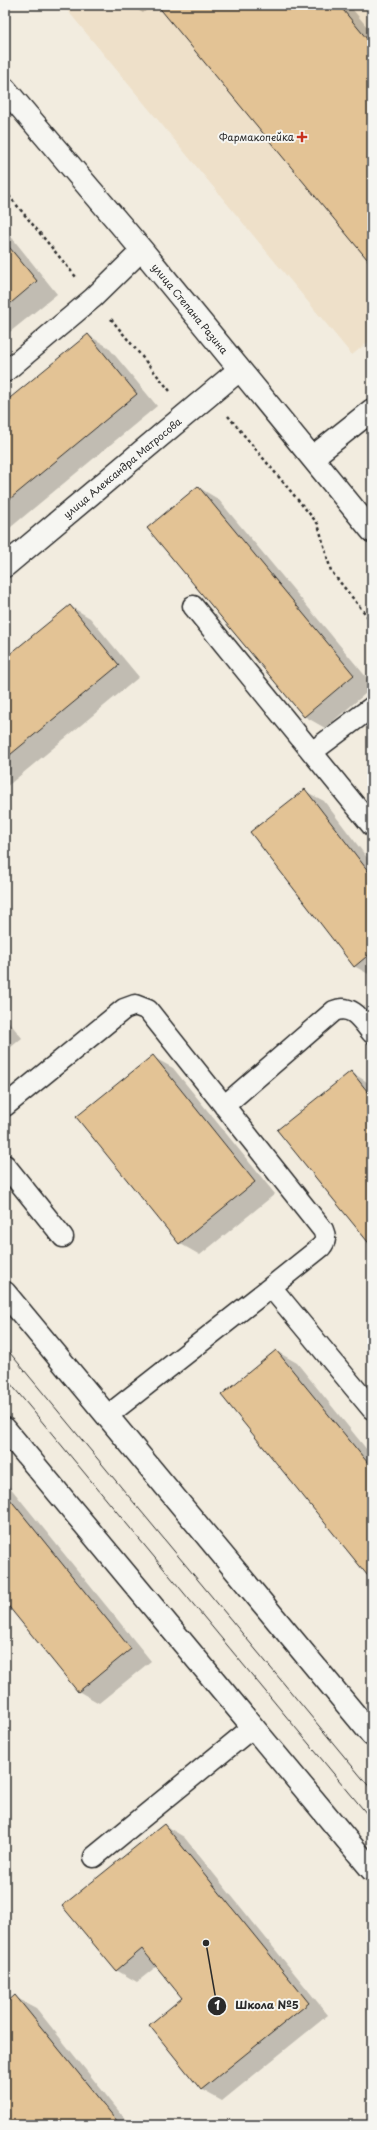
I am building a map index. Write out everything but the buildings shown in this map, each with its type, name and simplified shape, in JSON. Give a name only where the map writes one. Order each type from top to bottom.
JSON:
[{"type":"main road","name":"улица Степана Разина","points":[[5,89],[142,250],[313,457],[372,531]]},
{"type":"main road","name":"улица Александра Матросова","points":[[5,566],[240,370]]},
{"type":"main road","points":[[313,457],[372,410]]},
{"type":"main road","points":[[6,1296],[369,1726]]},
{"type":"main road","points":[[5,1428],[372,1870]]},
{"type":"lane","points":[[5,372],[93,298],[142,250]]},
{"type":"lane","points":[[193,606],[372,826]]},
{"type":"lane","points":[[312,752],[372,707]]},
{"type":"lane","points":[[5,1106],[124,1009],[135,1005],[148,1010],[323,1230],[326,1236],[325,1242],[321,1247],[107,1416]]},
{"type":"lane","points":[[224,1106],[334,1011],[340,1008],[348,1009],[355,1013],[372,1033]]},
{"type":"lane","points":[[5,1165],[63,1238]]},
{"type":"lane","points":[[270,1287],[372,1409]]},
{"type":"lane","points":[[94,1858],[253,1726]]},
{"type":"path","points":[[221,419],[226,414],[318,524],[331,571],[372,622]]},
{"type":"shaded area","points":[[63,5],[372,5],[372,339],[352,355]]},
{"type":"tram line","points":[[5,1347],[372,1790]]},
{"type":"tram line","points":[[5,1377],[372,1820]]},
{"type":"place","name":"Фармакопейка","points":[[302,137]]},
{"type":"place","name":"Школа №5","points":[[206,1943]]}]
